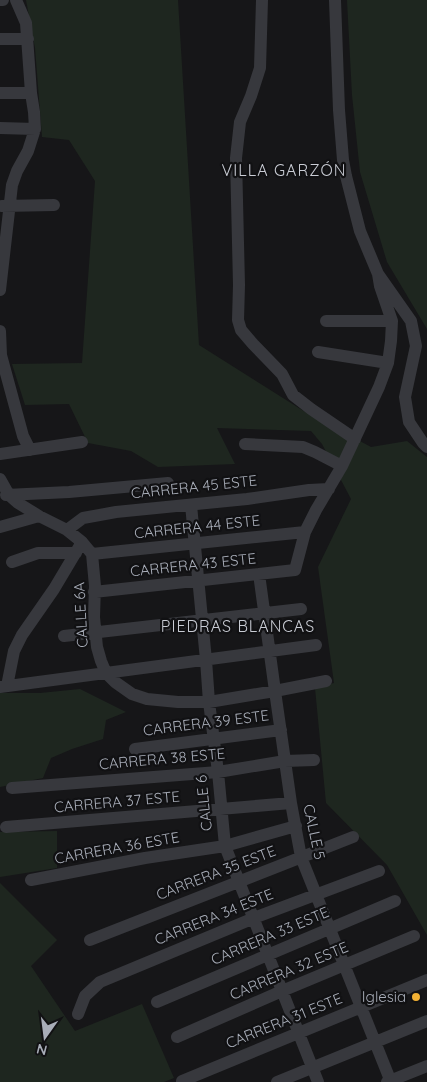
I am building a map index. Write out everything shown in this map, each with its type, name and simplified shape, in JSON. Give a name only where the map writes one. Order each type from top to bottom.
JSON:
[{"type":"street","points":[[0,290],[4,206],[17,171],[28,151],[35,129],[26,23],[16,0]]},
{"type":"street","points":[[262,0],[260,68],[240,122],[236,158],[238,320],[241,330],[282,374],[293,395],[355,439]]},
{"type":"street","points":[[336,0],[339,110],[343,160],[360,231],[378,274],[411,321],[416,346],[405,398],[409,422],[427,447]]},
{"type":"street","points":[[0,39],[28,39]]},
{"type":"street","points":[[0,93],[31,93]]},
{"type":"street","points":[[0,128],[35,129]]},
{"type":"street","points":[[4,206],[54,205]]},
{"type":"street","points":[[305,532],[342,466],[379,387],[388,363],[392,321],[380,286],[378,274]]},
{"type":"street","points":[[326,321],[392,321]]},
{"type":"street","points":[[0,331],[1,355],[23,436],[30,450]]},
{"type":"street","points":[[318,352],[388,363]]},
{"type":"street","points":[[0,454],[82,442]]},
{"type":"street","points":[[245,444],[302,447],[342,466]]},
{"type":"street","points":[[0,479],[4,495],[67,530],[79,547],[92,554]]},
{"type":"street","points":[[4,495],[69,492],[168,483]]},
{"type":"street","name":"CARRERA 45 ESTE","points":[[67,530],[83,518],[116,512],[329,489]]},
{"type":"street","name":"CALLE 6","points":[[191,504],[206,660],[208,702],[218,772],[225,846],[318,1082]]},
{"type":"street","points":[[0,527],[39,516]]},
{"type":"street","name":"CARRERA 44 ESTE","points":[[92,554],[305,532]]},
{"type":"street","name":"CARRERA 43 ESTE","points":[[94,592],[295,570],[305,532]]},
{"type":"street","points":[[12,562],[38,553],[79,547]]},
{"type":"street","points":[[79,547],[54,589],[22,635],[14,651],[4,687],[316,645]]},
{"type":"street","name":"CALLE 6A","points":[[92,554],[97,648],[106,673]]},
{"type":"street","name":"CALLE 5","points":[[259,574],[274,692],[301,857],[375,1042],[389,1082]]},
{"type":"street","points":[[64,636],[302,609]]},
{"type":"street","points":[[106,673],[132,694],[147,699],[178,702],[208,702],[274,692],[326,681]]},
{"type":"street","name":"CARRERA 39 ESTE","points":[[134,749],[281,730]]},
{"type":"street","name":"CARRERA 38 ESTE","points":[[12,788],[218,772],[285,761],[314,760]]},
{"type":"street","name":"CARRERA 37 ESTE","points":[[6,827],[291,803]]},
{"type":"street","name":"CARRERA 36 ESTE","points":[[31,880],[145,858],[225,846],[296,826]]},
{"type":"street","name":"CARRERA 35 ESTE","points":[[90,940],[353,837]]},
{"type":"street","name":"CARRERA 34 ESTE","points":[[78,1014],[85,996],[100,982],[254,918],[379,871]]},
{"type":"street","name":"CARRERA 33 ESTE","points":[[157,1002],[395,901]]},
{"type":"street","name":"CARRERA 32 ESTE","points":[[177,1037],[414,936]]},
{"type":"street","name":"CARRERA 31 ESTE","points":[[182,1081],[427,980]]},
{"type":"street","points":[[277,1082],[427,1022]]},
{"type":"street","points":[[389,1082],[427,1066]]},
{"type":"shaded area","points":[[26,0],[178,0],[199,345],[302,410],[371,447],[407,441],[427,457],[427,935],[387,865],[326,803],[315,688],[334,683],[318,567],[351,499],[322,444],[311,431],[217,428],[235,464],[158,467],[131,451],[88,443],[69,404],[25,405],[12,364],[82,363],[95,181],[69,140],[42,137],[35,48]]},
{"type":"shaded area","points":[[347,0],[427,0],[427,329],[387,262],[360,172],[352,95]]},
{"type":"shaded area","points":[[80,689],[126,712],[106,720],[103,739],[51,758],[43,778],[0,787],[0,693],[40,693]]},
{"type":"shaded area","points":[[57,831],[57,868],[0,877],[0,832]]},
{"type":"shaded area","points":[[0,883],[57,940],[31,966],[75,1031],[142,1004],[174,1078],[164,1082],[0,1082]]},
{"type":"place","name":"Iglesia","points":[[416,997]]},
{"type":"district","name":"VILLA GARZÓN","points":[[284,170]]},
{"type":"district","name":"PIEDRAS BLANCAS","points":[[238,626]]}]
